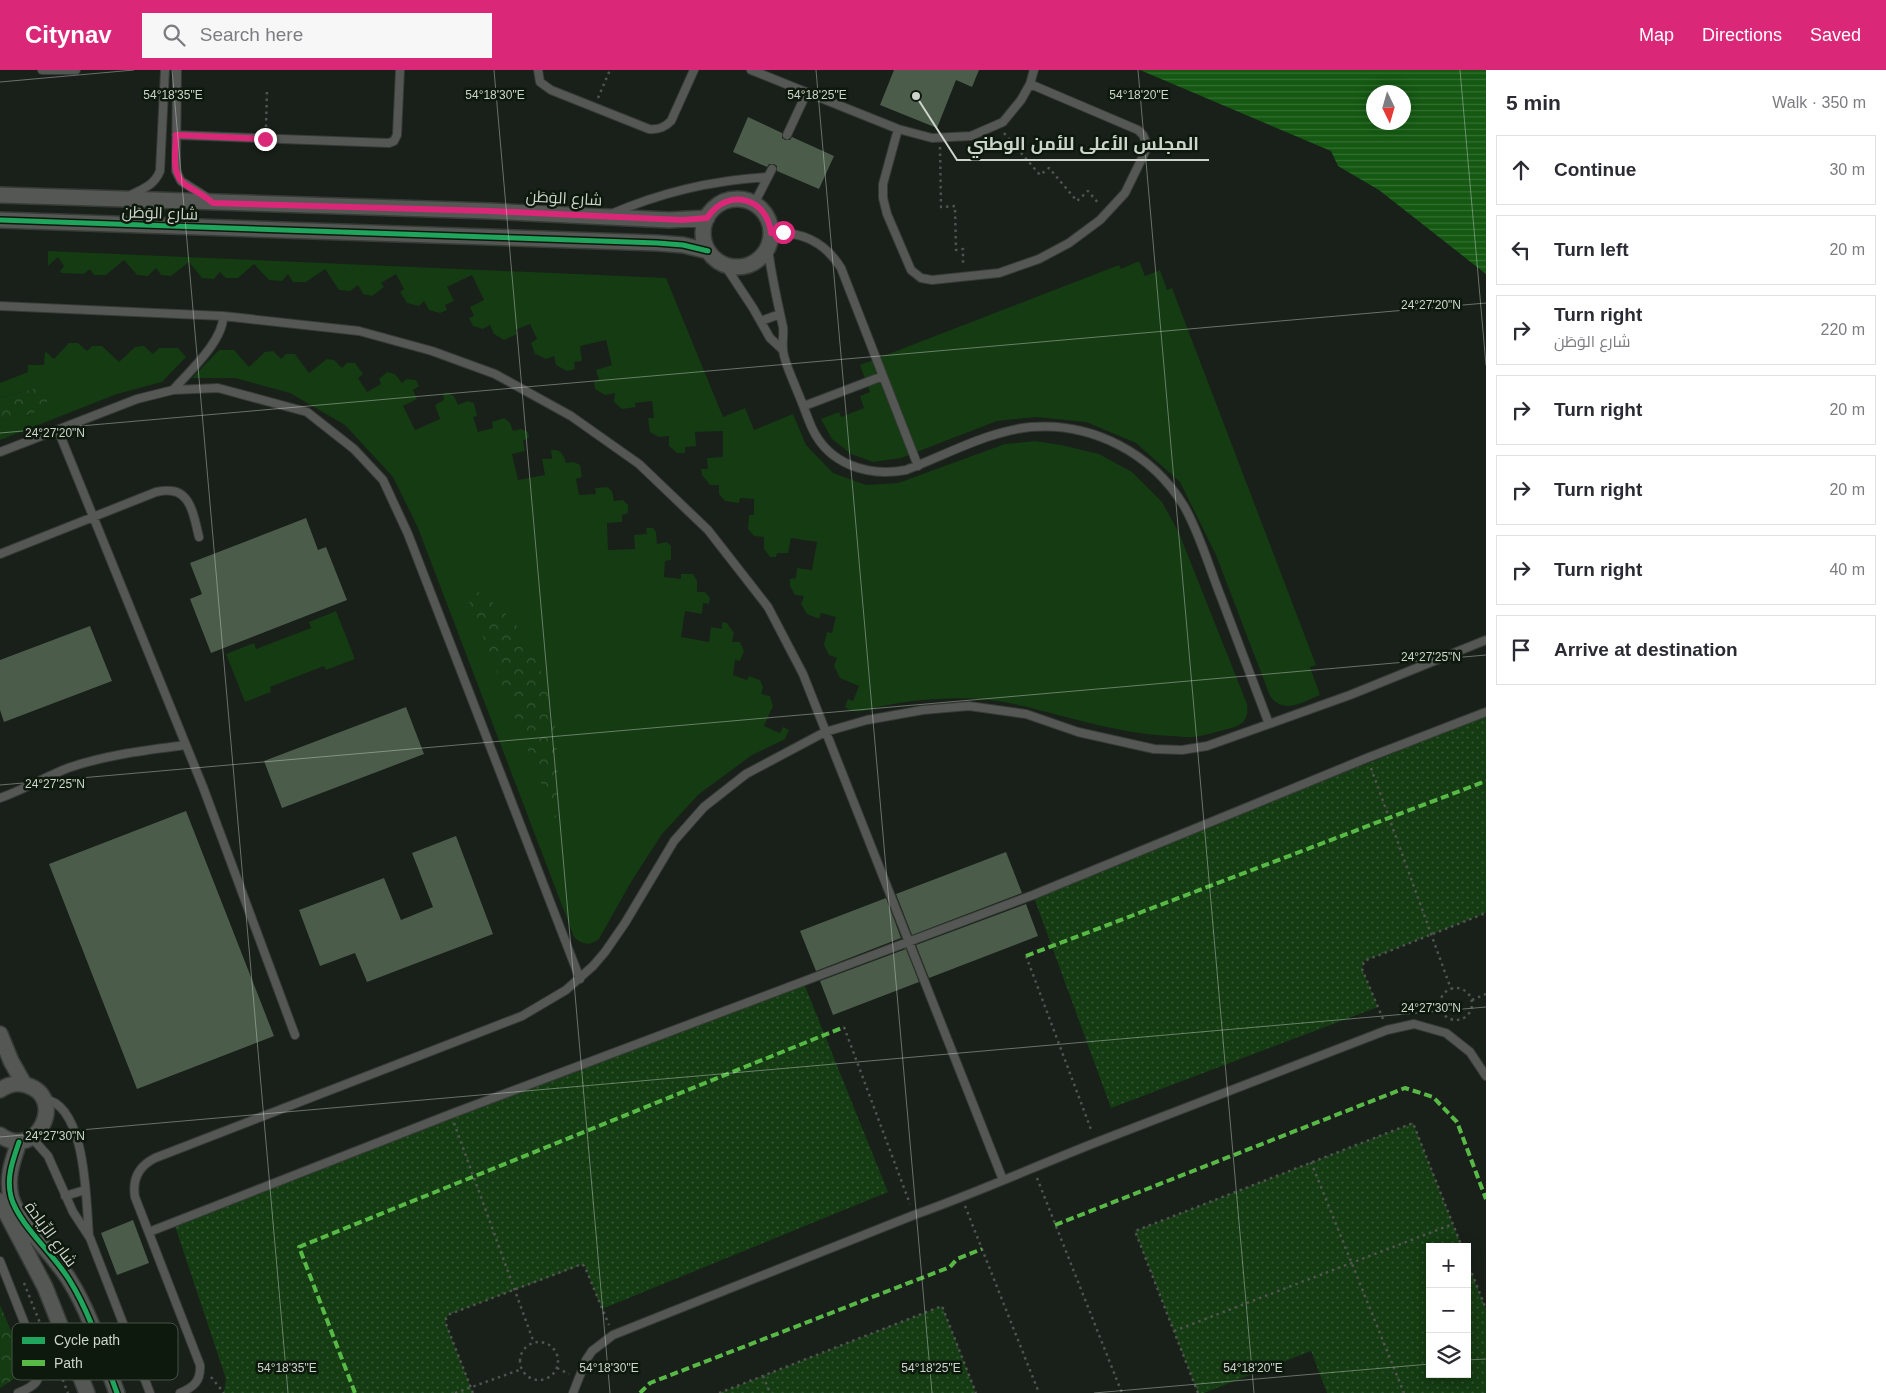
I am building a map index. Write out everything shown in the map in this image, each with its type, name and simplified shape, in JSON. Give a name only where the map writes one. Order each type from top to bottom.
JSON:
[{"type":"street","name":"شارع الوَطَن","points":[[0,195],[490,211],[604,218],[676,220],[707,218]]},
{"type":"street","points":[[741,200],[754,204],[760,208],[768,219],[769,240],[759,259],[746,266],[731,266],[718,261],[708,251],[704,238],[707,218],[716,207],[728,201],[741,200]]},
{"type":"street","name":"شارع الوَطَن","points":[[0,220],[657,243],[683,245],[708,251]]},
{"type":"street","points":[[0,1034],[11,1061],[24,1084]]},
{"type":"street","points":[[0,1090],[10,1085],[24,1084],[32,1087],[43,1098],[47,1116],[39,1132],[25,1140],[10,1140],[0,1135]]},
{"type":"street","name":"شارع الرِّيادة","points":[[25,1140],[9,1171],[12,1198],[23,1220],[61,1267],[78,1294],[89,1323]]},
{"type":"street","name":"شارع الرِّيادة","points":[[0,1201],[45,1287],[59,1323]]},
{"type":"street","name":"شارع الرِّيادة","points":[[82,1380],[87,1393]]},
{"type":"street","name":"شارع الرِّيادة","points":[[112,1380],[117,1393]]},
{"type":"lane","points":[[42,70],[76,70]]},
{"type":"lane","points":[[123,200],[149,186],[156,180],[160,171],[165,70]]},
{"type":"lane","points":[[177,70],[175,166],[178,177],[185,185],[202,194],[213,203]]},
{"type":"lane","points":[[176,135],[389,144],[394,141],[397,135],[400,70]]},
{"type":"lane","points":[[538,70],[540,82],[546,87],[649,129],[661,129],[671,121],[694,70]]},
{"type":"lane","points":[[751,70],[898,129],[932,138],[971,136],[1003,122],[1021,100],[1030,84],[1034,70]]},
{"type":"lane","points":[[898,129],[883,184],[883,198],[887,214],[911,270],[921,278],[932,280],[999,273],[1038,259],[1069,244],[1100,220],[1125,193],[1144,158],[1146,150],[1146,142],[1138,130],[1030,84]]},
{"type":"lane","points":[[787,135],[807,92]]},
{"type":"lane","points":[[604,218],[656,196],[684,188],[770,173],[754,204]]},
{"type":"lane","points":[[918,466],[846,278],[835,258],[826,249],[806,237],[783,232],[769,240],[784,336],[783,350],[812,429],[831,453],[846,463],[869,472],[894,473],[918,466],[995,435],[1031,427],[1067,428],[1085,432],[1111,441],[1136,454],[1163,478],[1185,507],[1269,724]]},
{"type":"lane","points":[[724,264],[770,338],[783,350]]},
{"type":"lane","points":[[0,306],[223,316],[359,332],[432,351],[495,374],[571,416],[639,464],[708,530],[768,608],[803,674],[1003,1180]]},
{"type":"lane","points":[[761,321],[780,314]]},
{"type":"lane","points":[[173,390],[217,339],[222,328],[223,316]]},
{"type":"lane","points":[[804,406],[883,376]]},
{"type":"lane","points":[[0,452],[137,399],[173,390],[218,388],[308,412],[354,449],[383,480],[408,534],[580,979]]},
{"type":"lane","points":[[58,430],[203,787],[295,1035]]},
{"type":"lane","points":[[0,554],[156,492],[171,490],[184,496],[189,503],[199,537]]},
{"type":"lane","points":[[180,1393],[190,1389],[197,1382],[200,1365],[135,1197],[134,1189],[137,1174],[148,1162],[522,1016],[552,1000],[580,979],[616,938],[674,840],[704,806],[746,774],[825,732],[867,720],[923,710],[969,706],[1026,714],[1078,732],[1154,750],[1182,750],[1208,746],[1350,695],[1486,640]]},
{"type":"lane","points":[[149,1232],[450,1114],[1033,895],[1367,758],[1486,712]]},
{"type":"lane","points":[[0,798],[67,769],[89,762],[111,756],[186,746]]},
{"type":"lane","points":[[573,1393],[586,1360],[592,1351],[613,1335],[914,1215],[962,1198],[1096,1142],[1387,1030],[1414,1024],[1446,1033],[1470,1052],[1486,1076]]},
{"type":"lane","name":"شارع الرِّيادة","points":[[43,1098],[49,1099],[60,1106],[73,1128],[81,1153],[90,1238]]},
{"type":"lane","name":"شارع الرِّيادة","points":[[25,1140],[48,1156],[73,1212],[90,1238],[123,1323]]},
{"type":"lane","points":[[65,1196],[85,1190]]},
{"type":"lane","points":[[0,1261],[24,1323]]},
{"type":"lane","points":[[18,1393],[32,1388],[37,1380]]},
{"type":"lane","name":"شارع الرِّيادة","points":[[145,1380],[150,1393]]},
{"type":"path","points":[[594,107],[610,70]]},
{"type":"path","points":[[265,139],[267,90]]},
{"type":"path","points":[[996,125],[1040,175],[1049,168],[1077,200],[1088,191],[1107,213]]},
{"type":"path","points":[[940,138],[941,207],[955,206],[956,250],[963,249],[963,277]]},
{"type":"path","points":[[1367,758],[1450,989]]},
{"type":"path","points":[[1387,1030],[1362,968],[1362,963],[1486,914]]},
{"type":"path","points":[[1026,956],[1096,1142]]},
{"type":"path","points":[[1450,989],[1466,991],[1472,1000],[1472,1011],[1464,1019],[1454,1021],[1448,1019],[1441,1011],[1439,1006],[1442,996],[1450,989]]},
{"type":"path","points":[[1472,1000],[1486,994]]},
{"type":"path","points":[[844,1027],[914,1215]]},
{"type":"path","points":[[450,1114],[534,1343]]},
{"type":"path","points":[[1198,1393],[1135,1231],[1413,1123],[1460,1243]]},
{"type":"path","points":[[1311,1162],[1404,1393]]},
{"type":"path","points":[[1033,1168],[1122,1393]]},
{"type":"path","points":[[962,1198],[1039,1393]]},
{"type":"path","points":[[1174,1331],[1453,1224]]},
{"type":"path","points":[[474,1393],[446,1324],[446,1318],[450,1314],[582,1264],[585,1267],[613,1335]]},
{"type":"path","points":[[1471,1271],[1486,1309]]},
{"type":"path","points":[[21,1275],[40,1323]]},
{"type":"path","points":[[719,1393],[942,1306],[976,1393]]},
{"type":"path","points":[[544,1342],[553,1348],[558,1358],[557,1368],[550,1376],[540,1379],[530,1377],[522,1369],[522,1353],[529,1345],[534,1343],[544,1342]]},
{"type":"path","points":[[200,1365],[224,1393]]},
{"type":"path","points":[[455,1393],[522,1369]]},
{"type":"path","points":[[763,1376],[770,1393]]},
{"type":"path","points":[[63,1380],[68,1393]]},
{"type":"green space","points":[[48,251],[666,278],[723,417],[745,408],[754,430],[793,414],[806,445],[833,473],[866,485],[898,483],[1005,444],[1035,441],[1099,454],[1132,472],[1162,502],[1179,533],[1247,704],[1246,717],[1241,724],[1232,728],[1188,737],[1152,735],[1115,729],[1006,702],[989,700],[939,699],[905,702],[865,711],[849,710],[845,707],[848,699],[853,701],[859,686],[840,678],[834,666],[837,658],[829,655],[824,645],[827,632],[832,633],[836,617],[821,613],[819,619],[807,614],[801,604],[804,596],[795,595],[790,586],[790,579],[796,578],[797,568],[812,570],[817,542],[791,538],[788,553],[777,553],[776,557],[770,557],[764,549],[764,537],[754,536],[748,529],[749,515],[754,515],[754,499],[740,498],[739,503],[725,501],[719,494],[719,485],[710,485],[702,475],[701,469],[708,469],[707,458],[723,457],[723,431],[695,432],[696,446],[685,447],[685,453],[677,453],[669,446],[669,436],[659,437],[650,432],[648,418],[654,418],[652,401],[635,403],[636,407],[622,409],[614,402],[615,393],[605,395],[595,389],[594,381],[599,380],[596,370],[612,365],[606,340],[580,346],[582,361],[574,362],[575,369],[567,371],[556,365],[554,356],[546,359],[535,354],[531,343],[537,339],[530,324],[515,330],[517,334],[504,340],[494,334],[490,325],[483,329],[473,326],[469,318],[474,316],[470,307],[484,300],[472,275],[447,287],[454,301],[445,305],[447,310],[440,313],[429,310],[424,301],[419,306],[407,303],[400,292],[404,289],[396,274],[381,283],[384,287],[372,296],[363,294],[358,285],[350,291],[339,290],[325,269],[306,282],[293,282],[288,274],[282,281],[269,280],[254,264],[238,278],[226,278],[220,272],[214,279],[202,278],[189,262],[171,276],[161,275],[156,268],[148,276],[137,275],[124,260],[106,275],[94,275],[90,269],[84,274],[61,273],[60,271],[64,266],[58,257],[48,266]]},
{"type":"green space","points":[[1139,261],[1145,276],[1160,270],[1167,290],[1172,288],[1316,665],[1310,667],[1320,695],[1300,703],[1287,706],[1281,705],[1270,696],[1216,555],[1180,482],[1136,443],[1086,422],[1036,417],[997,421],[901,458],[873,462],[851,454],[832,439],[821,419],[839,412],[841,417],[864,408],[860,396],[870,392],[860,365],[1119,265],[1121,269]]},
{"type":"green space","points":[[69,343],[78,343],[87,351],[92,346],[102,346],[119,362],[135,347],[144,346],[153,354],[159,348],[178,348],[186,357],[162,382],[117,394],[0,440],[0,421],[30,415],[33,389],[0,398],[0,383],[28,372],[28,365],[44,365],[45,351],[54,359]]},
{"type":"green space","points":[[219,350],[234,350],[249,367],[265,352],[273,351],[281,359],[286,354],[295,354],[309,373],[327,359],[334,360],[342,368],[347,363],[355,363],[363,374],[358,378],[367,392],[381,384],[379,379],[387,372],[395,374],[402,383],[407,379],[416,380],[419,386],[413,390],[417,399],[403,406],[415,430],[440,419],[435,405],[444,400],[443,394],[448,393],[454,396],[458,405],[468,401],[474,403],[477,416],[473,417],[478,432],[493,428],[492,422],[504,418],[510,423],[513,431],[521,429],[528,432],[529,437],[523,441],[525,451],[512,454],[518,480],[545,475],[542,459],[552,459],[551,450],[557,450],[563,455],[566,463],[574,462],[580,465],[582,477],[576,479],[579,495],[596,494],[595,488],[607,487],[612,491],[614,501],[623,500],[628,505],[628,513],[622,515],[622,522],[607,523],[608,550],[635,549],[634,535],[647,534],[646,528],[653,528],[656,532],[657,544],[667,542],[671,546],[671,560],[665,561],[664,577],[681,579],[681,574],[693,574],[697,581],[697,592],[705,592],[710,598],[709,604],[703,603],[702,614],[685,611],[681,637],[709,642],[711,627],[722,629],[722,622],[727,623],[734,633],[732,642],[740,642],[744,651],[740,661],[735,660],[733,675],[747,680],[749,676],[760,680],[763,687],[761,694],[770,696],[773,706],[764,726],[780,733],[783,727],[789,730],[785,739],[752,755],[699,794],[662,834],[631,882],[599,939],[596,941],[586,944],[574,937],[418,528],[393,477],[345,425],[290,393],[235,378],[192,378]]},
{"type":"green space","points":[[33,389],[47,390],[50,397],[46,404],[29,415],[0,421],[0,398]]},
{"type":"green space","points":[[463,586],[483,594],[514,621],[539,664],[555,721],[558,770],[556,821]]},
{"type":"green space","points":[[336,611],[355,659],[326,670],[324,666],[270,687],[271,692],[245,702],[226,654],[254,643],[256,649],[311,628],[309,622]]},
{"type":"green space","points":[[1486,715],[1486,913],[1364,961],[1362,969],[1378,1007],[1111,1108],[1033,895]]},
{"type":"green space","points":[[803,981],[888,1192],[602,1309],[585,1267],[582,1265],[450,1314],[446,1318],[446,1324],[473,1393],[221,1393],[224,1392],[226,1379],[174,1223]]},
{"type":"green space","points":[[1413,1123],[1460,1243],[1426,1243],[1426,1378],[1471,1378],[1471,1271],[1486,1309],[1486,1393],[1327,1393],[1311,1351],[1204,1393],[1198,1393],[1135,1231]]},
{"type":"green space","points":[[0,1305],[12,1333],[12,1380],[0,1388]]},
{"type":"green space","points":[[942,1306],[976,1393],[719,1393]]},
{"type":"shaded area","points":[[1140,70],[1486,70],[1486,274],[1379,190],[1338,166],[1331,151]]},
{"type":"building","points":[[894,70],[979,70],[972,87],[956,80],[937,128],[880,105]]},
{"type":"building","points":[[748,117],[782,133],[782,138],[785,140],[790,140],[792,137],[834,156],[819,189],[777,171],[777,166],[774,164],[769,164],[767,167],[733,152]]},
{"type":"building","points":[[306,518],[318,550],[326,547],[347,600],[211,653],[190,599],[202,594],[190,563]]},
{"type":"building","points":[[90,626],[112,681],[4,722],[0,710],[0,660]]},
{"type":"building","points":[[406,707],[424,754],[282,808],[264,761]]},
{"type":"building","points":[[186,811],[274,1036],[137,1089],[49,864]]},
{"type":"building","points":[[456,836],[493,934],[367,982],[355,953],[320,966],[299,910],[384,878],[401,920],[433,907],[412,853]]},
{"type":"building","points":[[1006,852],[1022,893],[912,935],[896,894]]},
{"type":"building","points":[[886,898],[901,938],[816,971],[800,931]]},
{"type":"building","points":[[1026,904],[1038,936],[929,978],[916,945]]},
{"type":"building","points":[[906,949],[919,982],[833,1015],[820,981]]},
{"type":"building","points":[[133,1220],[149,1263],[117,1275],[101,1233]]},
{"type":"marked path","points":[[1026,956],[1486,781]]},
{"type":"marked path","points":[[355,1393],[299,1247],[844,1027]]},
{"type":"marked path","points":[[1055,1225],[1405,1088],[1433,1097],[1457,1122],[1486,1199]]},
{"type":"marked path","points":[[640,1393],[650,1383],[950,1267],[957,1259],[982,1249]]},
{"type":"cycle path","points":[[0,220],[657,243],[683,245],[708,251]]},
{"type":"cycle path","points":[[19,1142],[9,1182],[15,1208],[70,1281],[90,1323]]},
{"type":"cycle path","points":[[112,1380],[117,1393]]},
{"type":"place","name":"المجلس الأعلى للأمن الوطني","points":[[916,96]]},
{"type":"route","points":[[265,139],[176,135],[175,166],[178,177],[185,185],[202,194],[213,203],[490,211],[604,218],[682,220],[707,218],[721,203],[741,200],[748,201],[760,208],[768,219],[771,233],[783,232]]}]
